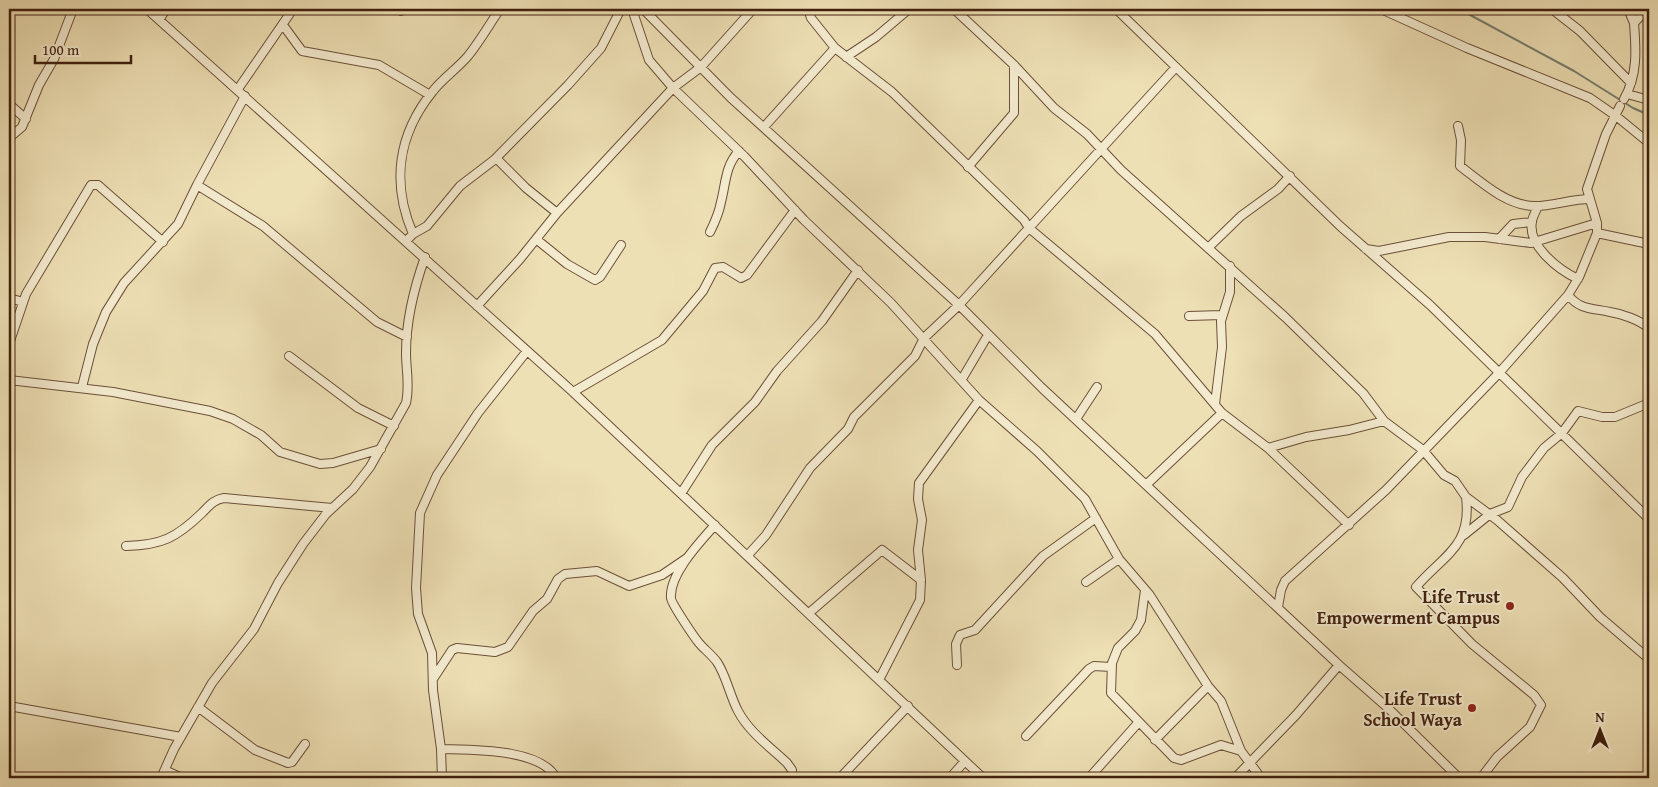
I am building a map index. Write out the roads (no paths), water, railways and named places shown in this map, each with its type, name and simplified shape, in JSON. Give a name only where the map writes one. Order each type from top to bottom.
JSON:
[{"type":"street","points":[[9,138],[17,133],[26,119],[39,85],[54,59],[73,9]]},
{"type":"street","points":[[146,9],[238,89],[682,492],[983,778]]},
{"type":"street","points":[[159,20],[166,9]]},
{"type":"street","points":[[238,89],[293,9]]},
{"type":"street","points":[[413,234],[405,214],[400,171],[410,124],[430,95],[470,53],[500,9]]},
{"type":"street","points":[[406,241],[413,234],[427,226],[460,186],[496,158],[594,56],[621,9]]},
{"type":"street","points":[[632,9],[649,60],[673,88],[739,150],[795,210],[858,270],[924,338],[980,400],[1016,431],[1085,500],[1119,559],[1145,590],[1208,686],[1220,701],[1241,750],[1261,778]]},
{"type":"street","points":[[642,9],[764,127],[958,305],[1076,419],[1339,665],[1388,708],[1459,778]]},
{"type":"street","points":[[477,306],[557,213],[673,88],[701,67],[753,9]]},
{"type":"street","points":[[846,57],[876,37],[909,9]]},
{"type":"street","points":[[954,9],[1014,65],[1054,108],[1087,134],[1101,150],[1230,266],[1363,393],[1384,421],[1423,450],[1444,475],[1455,481],[1466,497],[1490,514],[1574,588],[1612,628],[1649,658]]},
{"type":"street","points":[[1116,9],[1366,249],[1430,304],[1499,374],[1649,519]]},
{"type":"street","points":[[1380,9],[1467,48],[1590,98],[1649,143]]},
{"type":"street","points":[[1552,9],[1580,31],[1631,83]]},
{"type":"street","points":[[1278,607],[1281,590],[1285,581],[1386,490],[1499,374],[1568,295],[1578,279],[1598,233],[1588,184],[1606,134],[1631,83],[1636,58],[1634,23],[1628,9]]},
{"type":"street","points":[[1634,23],[1647,9]]},
{"type":"street","points":[[806,10],[835,48],[892,92],[1024,220],[1029,228],[1155,334],[1222,413],[1268,448],[1349,525]]},
{"type":"street","points":[[283,25],[302,51],[379,65],[398,74],[430,95]]},
{"type":"street","points":[[764,127],[835,48]]},
{"type":"street","points":[[968,167],[1014,113],[1014,65]]},
{"type":"street","points":[[748,555],[766,534],[810,468],[848,429],[854,417],[915,356],[924,338],[958,305],[1176,67]]},
{"type":"street","points":[[82,387],[93,344],[106,312],[124,283],[178,224],[196,184],[245,96]]},
{"type":"street","points":[[1624,100],[1649,100]]},
{"type":"street","points":[[9,104],[26,119]]},
{"type":"street","points":[[1458,126],[1461,140],[1460,166],[1511,201],[1538,206],[1567,200],[1590,199]]},
{"type":"street","points":[[710,232],[721,205],[726,174],[739,150]]},
{"type":"street","points":[[496,158],[526,188],[557,213]]},
{"type":"street","points":[[1208,248],[1240,216],[1278,189],[1290,176]]},
{"type":"street","points":[[196,184],[263,226],[377,322],[407,337]]},
{"type":"street","points":[[9,344],[23,302],[91,185],[98,185],[163,242]]},
{"type":"street","points":[[1538,206],[1532,222],[1536,242],[1553,263],[1565,273],[1578,279]]},
{"type":"street","points":[[573,392],[662,340],[703,291],[715,268],[723,267],[741,278],[747,275],[795,210]]},
{"type":"street","points":[[1499,239],[1513,224],[1532,222]]},
{"type":"street","points":[[1366,249],[1380,251],[1449,237],[1499,239],[1520,243],[1536,242],[1597,223]]},
{"type":"street","points":[[1598,233],[1649,244]]},
{"type":"street","points":[[536,239],[567,264],[594,280],[600,277],[621,244]]},
{"type":"street","points":[[161,778],[181,737],[212,683],[254,630],[278,583],[303,544],[332,508],[353,489],[381,449],[406,403],[409,392],[407,337],[414,288],[425,258]]},
{"type":"street","points":[[1215,404],[1222,346],[1222,315],[1230,292],[1230,266]]},
{"type":"street","points":[[682,492],[712,445],[755,402],[777,371],[822,321],[858,270]]},
{"type":"street","points":[[1568,295],[1584,308],[1612,312],[1641,322],[1649,328]]},
{"type":"street","points":[[9,298],[23,302]]},
{"type":"street","points":[[1189,316],[1222,315]]},
{"type":"street","points":[[962,379],[988,335]]},
{"type":"street","points":[[442,778],[432,653],[418,614],[416,588],[420,513],[437,475],[478,413],[527,351]]},
{"type":"street","points":[[289,356],[358,408],[394,426]]},
{"type":"street","points":[[9,380],[48,386],[82,387],[210,411],[233,419],[261,435],[280,452],[320,464],[333,464],[381,449]]},
{"type":"street","points":[[1076,419],[1097,387]]},
{"type":"street","points":[[879,680],[920,600],[921,580],[918,550],[922,520],[918,499],[919,483],[980,400]]},
{"type":"street","points":[[1482,778],[1497,758],[1530,727],[1541,704],[1534,695],[1472,644],[1416,587],[1457,546],[1464,535],[1490,514],[1508,506],[1522,477],[1544,448],[1562,433],[1578,412],[1602,417],[1615,417],[1649,403]]},
{"type":"street","points":[[1147,484],[1222,413]]},
{"type":"street","points":[[1268,448],[1306,437],[1349,430],[1384,421]]},
{"type":"street","points":[[1464,535],[1468,514],[1466,497]]},
{"type":"street","points":[[126,546],[145,546],[170,539],[202,513],[211,502],[224,498],[332,508]]},
{"type":"street","points":[[957,665],[956,644],[960,635],[975,630],[1043,556],[1096,518]]},
{"type":"street","points":[[715,525],[687,558],[673,584],[670,597],[672,606],[685,620],[697,641],[717,662],[738,712],[749,727],[787,763],[792,770],[792,778]]},
{"type":"street","points":[[809,613],[882,550],[921,580]]},
{"type":"street","points":[[433,679],[452,650],[457,648],[495,652],[508,647],[532,612],[547,599],[558,579],[566,574],[597,571],[629,586],[662,575],[687,558]]},
{"type":"street","points":[[1086,582],[1119,559]]},
{"type":"street","points":[[1145,590],[1142,620],[1135,631],[1118,648],[1111,667],[1111,693],[1138,723],[1177,759],[1222,745],[1241,750]]},
{"type":"street","points":[[1235,778],[1296,715],[1339,665]]},
{"type":"street","points":[[1026,736],[1089,669],[1094,666],[1111,667]]},
{"type":"street","points":[[1155,740],[1208,686]]},
{"type":"street","points":[[9,706],[181,737]]},
{"type":"street","points":[[840,778],[908,706]]},
{"type":"street","points":[[198,707],[255,750],[288,763],[292,762],[305,744]]},
{"type":"street","points":[[1088,778],[1138,723]]},
{"type":"street","points":[[441,749],[476,750],[522,756],[547,768],[556,778]]},
{"type":"street","points":[[950,778],[964,761]]},
{"type":"street","points":[[164,770],[182,778]]},
{"type":"waterway","points":[[1459,9],[1574,71],[1633,108],[1649,115]]},
{"type":"place","name":"Life Trust Empowerment Campus","points":[[1510,606]]},
{"type":"place","name":"Life Trust School Waya","points":[[1472,708]]}]
